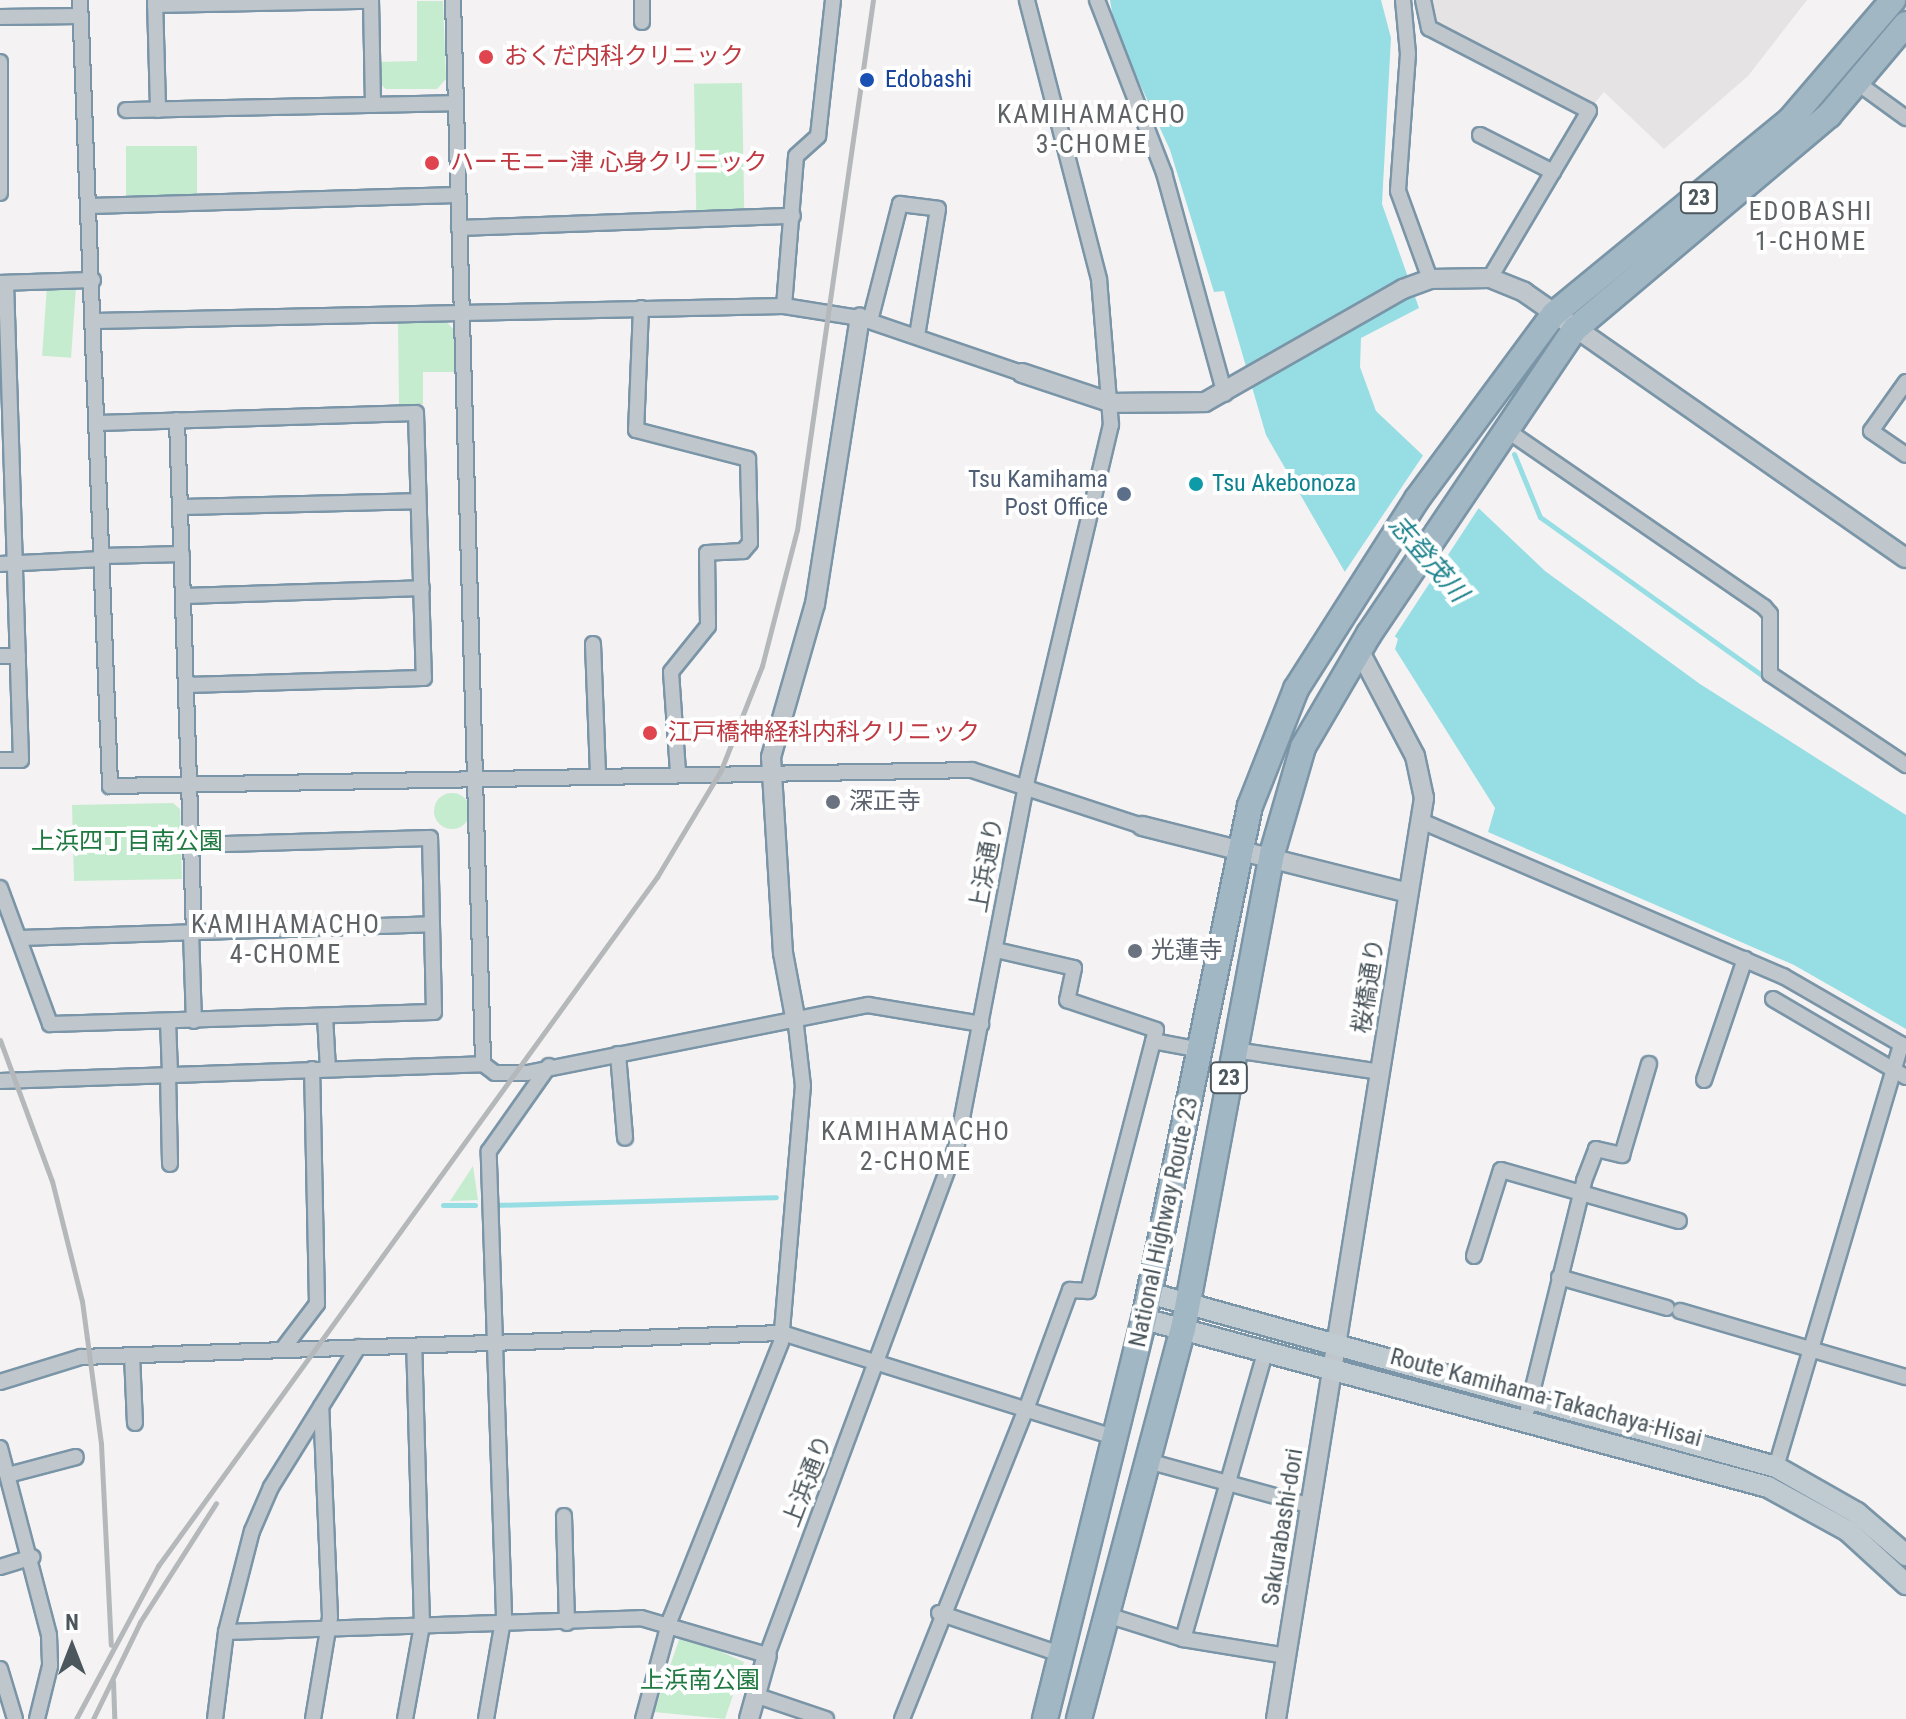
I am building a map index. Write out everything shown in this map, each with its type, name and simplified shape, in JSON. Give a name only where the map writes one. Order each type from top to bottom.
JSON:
[{"type":"highway","name":"National Highway Route 23","points":[[1045,1719],[1144,1319],[1250,806],[1296,689],[1347,605],[1496,387],[1554,314],[1791,119],[1893,0]]},
{"type":"highway","name":"National Highway Route 23","points":[[1079,1719],[1183,1329],[1272,854],[1303,747],[1364,642],[1575,329],[1723,210],[1859,84],[1906,24]]},
{"type":"main road","name":"Route Kamihama-Takachaya-Hisai","points":[[1149,1293],[1337,1342],[1776,1467],[1857,1513],[1906,1555]]},
{"type":"main road","name":"Route Kamihama-Takachaya-Hisai","points":[[1144,1319],[1334,1367],[1790,1496],[1848,1531],[1906,1584]]},
{"type":"street","points":[[80,0],[95,321],[110,786],[678,771],[972,770],[1026,784],[1142,826],[1272,854],[1408,893]]},
{"type":"street","points":[[158,110],[155,3],[371,0],[373,105]]},
{"type":"street","points":[[453,0],[483,1064]]},
{"type":"street","points":[[642,0],[642,22]]},
{"type":"street","points":[[784,306],[796,156],[818,136],[833,0]]},
{"type":"street","name":"上浜通り","points":[[749,1719],[767,1655],[941,1200],[981,1024],[1026,784],[1101,483],[1112,403],[1099,279],[1027,0]]},
{"type":"street","points":[[1097,0],[1164,173],[1225,394]]},
{"type":"street","points":[[1403,0],[1408,54],[1398,191],[1430,279]]},
{"type":"street","points":[[1423,0],[1429,28],[1589,111],[1490,278]]},
{"type":"street","points":[[0,17],[80,16]]},
{"type":"street","points":[[0,62],[0,193]]},
{"type":"street","points":[[1859,84],[1906,118]]},
{"type":"street","points":[[126,110],[456,103]]},
{"type":"street","points":[[1480,135],[1553,172]]},
{"type":"street","points":[[89,206],[458,195]]},
{"type":"street","points":[[643,1719],[670,1620],[782,1333],[803,1086],[783,953],[773,770],[782,709],[815,604],[865,319],[900,204],[938,209],[917,336]]},
{"type":"street","points":[[459,228],[793,216]]},
{"type":"street","points":[[95,321],[784,306],[865,319],[1112,403],[1177,407],[1225,394],[1412,286],[1430,279],[1490,278],[1554,314],[1906,558]]},
{"type":"street","points":[[0,760],[21,760],[18,656],[8,563],[3,283],[93,280]]},
{"type":"street","points":[[641,308],[636,430],[748,459],[750,543],[739,552],[707,553],[708,626],[671,672],[678,771]]},
{"type":"street","points":[[1906,382],[1871,431],[1906,455]]},
{"type":"street","points":[[98,423],[416,413],[424,678],[186,685]]},
{"type":"street","points":[[177,420],[194,1021]]},
{"type":"street","points":[[1508,431],[1764,607],[1770,614],[1770,674],[1906,765]]},
{"type":"street","points":[[180,507],[418,501]]},
{"type":"street","points":[[8,563],[182,554]]},
{"type":"street","points":[[184,596],[422,588]]},
{"type":"street","name":"桜橋通り","points":[[1337,1342],[1421,821],[1415,756],[1364,642]]},
{"type":"street","points":[[593,644],[598,773]]},
{"type":"street","points":[[0,656],[18,656]]},
{"type":"street","points":[[1421,821],[1812,989],[1904,1045],[1900,1072],[1776,1467]]},
{"type":"street","points":[[0,888],[50,1024],[434,1012],[430,838],[190,845]]},
{"type":"street","points":[[20,938],[432,924]]},
{"type":"street","points":[[902,1719],[939,1613],[1026,1410],[1070,1290],[1088,1291],[1156,1030],[1067,1000],[1074,968],[996,950]]},
{"type":"street","points":[[1704,1080],[1745,959]]},
{"type":"street","points":[[1773,999],[1900,1072]]},
{"type":"street","points":[[0,1081],[483,1064],[495,1073],[618,1054],[795,1017],[879,1004],[981,1024]]},
{"type":"street","points":[[325,1016],[328,1069]]},
{"type":"street","points":[[168,1021],[170,1164]]},
{"type":"street","points":[[1153,1041],[1200,1050]]},
{"type":"street","points":[[1235,1050],[1380,1072]]},
{"type":"street","points":[[618,1054],[625,1138]]},
{"type":"street","points":[[1527,1420],[1529,1397],[1559,1277],[1596,1149],[1622,1155],[1649,1064]]},
{"type":"street","points":[[486,1719],[503,1624],[489,1151],[549,1066]]},
{"type":"street","points":[[282,1350],[317,1304],[312,1069]]},
{"type":"street","points":[[1474,1256],[1501,1170],[1679,1221]]},
{"type":"street","points":[[1559,1277],[1906,1377]]},
{"type":"street","points":[[0,1382],[66,1359],[782,1333],[879,1360],[1117,1438]]},
{"type":"street","name":"Sakurabashi-dori","points":[[1276,1719],[1337,1342]]},
{"type":"street","points":[[405,1719],[422,1625],[414,1346]]},
{"type":"street","points":[[215,1719],[226,1632],[258,1516],[358,1347]]},
{"type":"street","points":[[1183,1639],[1266,1349]]},
{"type":"street","points":[[132,1355],[135,1423]]},
{"type":"street","points":[[313,1719],[328,1629],[321,1405]]},
{"type":"street","points":[[0,1448],[32,1557],[50,1666],[37,1719]]},
{"type":"street","points":[[8,1475],[76,1457]]},
{"type":"street","points":[[1148,1461],[1311,1506]]},
{"type":"street","points":[[564,1516],[567,1623]]},
{"type":"street","points":[[0,1567],[32,1557]]},
{"type":"street","points":[[939,1613],[1060,1654]]},
{"type":"street","points":[[1107,1615],[1183,1639],[1287,1656]]},
{"type":"street","points":[[226,1632],[670,1620],[767,1655]]},
{"type":"street","points":[[0,1669],[15,1719]]},
{"type":"street","points":[[755,1695],[826,1719]]},
{"type":"shaded area","points":[[1431,0],[1807,0],[1748,76],[1664,149],[1604,92],[1594,104],[1435,23]]},
{"type":"green space","points":[[417,1],[443,1],[446,79],[437,89],[386,89],[378,82],[377,62],[417,61]]},
{"type":"green space","points":[[742,83],[744,212],[696,213],[694,84]]},
{"type":"green space","points":[[126,146],[197,146],[197,196],[126,196]]},
{"type":"green space","points":[[47,286],[76,288],[71,358],[42,356]]},
{"type":"green space","points":[[445,320],[454,330],[455,372],[423,372],[423,404],[399,405],[398,321]]},
{"type":"green space","points":[[452,793],[465,798],[470,811],[465,824],[452,829],[439,824],[434,811],[439,798]]},
{"type":"green space","name":"上浜四丁目南公園","points":[[173,803],[180,809],[182,879],[74,881],[72,805]]},
{"type":"green space","points":[[473,1166],[478,1200],[450,1201]]},
{"type":"green space","name":"上浜南公園","points":[[681,1634],[744,1662],[725,1719],[654,1712]]},
{"type":"water","name":"志登茂川","points":[[1110,0],[1381,0],[1391,38],[1382,204],[1419,308],[1361,338],[1360,367],[1376,411],[1545,571],[1700,684],[1906,815],[1906,1029],[1794,965],[1488,832],[1495,808],[1395,649],[1398,639],[1369,614],[1266,435],[1224,291],[1214,292],[1170,150],[1115,29]]},
{"type":"pier","points":[[1424,454],[1480,506],[1393,639],[1366,617],[1342,576]]},
{"type":"waterway","points":[[1514,454],[1540,517],[1767,679]]},
{"type":"waterway","points":[[496,1205],[776,1197]]},
{"type":"waterway","points":[[443,1205],[475,1205]]},
{"type":"railway","points":[[76,1719],[158,1566],[657,877],[721,770],[762,666],[797,530],[873,0]]},
{"type":"railway","points":[[0,1040],[52,1181],[82,1301],[101,1444],[111,1645]]},
{"type":"railway","points":[[93,1719],[140,1622],[216,1503]]},
{"type":"railway","points":[[113,1681],[114,1719]]},
{"type":"place","name":"おくだ内科クリニック","points":[[486,57]]},
{"type":"place","name":"Edobashi","points":[[867,80]]},
{"type":"place","name":"ハーモニー津 心身クリニック","points":[[432,163]]},
{"type":"place","name":"Tsu Akebonoza","points":[[1196,484]]},
{"type":"place","name":"Tsu Kamihama Post Office","points":[[1124,494]]},
{"type":"place","name":"江戸橋神経科内科クリニック","points":[[650,733]]},
{"type":"place","name":"深正寺","points":[[833,802]]},
{"type":"place","name":"光蓮寺","points":[[1135,951]]},
{"type":"district","name":"KAMIHAMACHO 3-CHOME","points":[[1092,130]]},
{"type":"district","name":"EDOBASHI 1-CHOME","points":[[1811,227]]},
{"type":"district","name":"KAMIHAMACHO 4-CHOME","points":[[286,940]]},
{"type":"district","name":"KAMIHAMACHO 2-CHOME","points":[[916,1147]]}]
